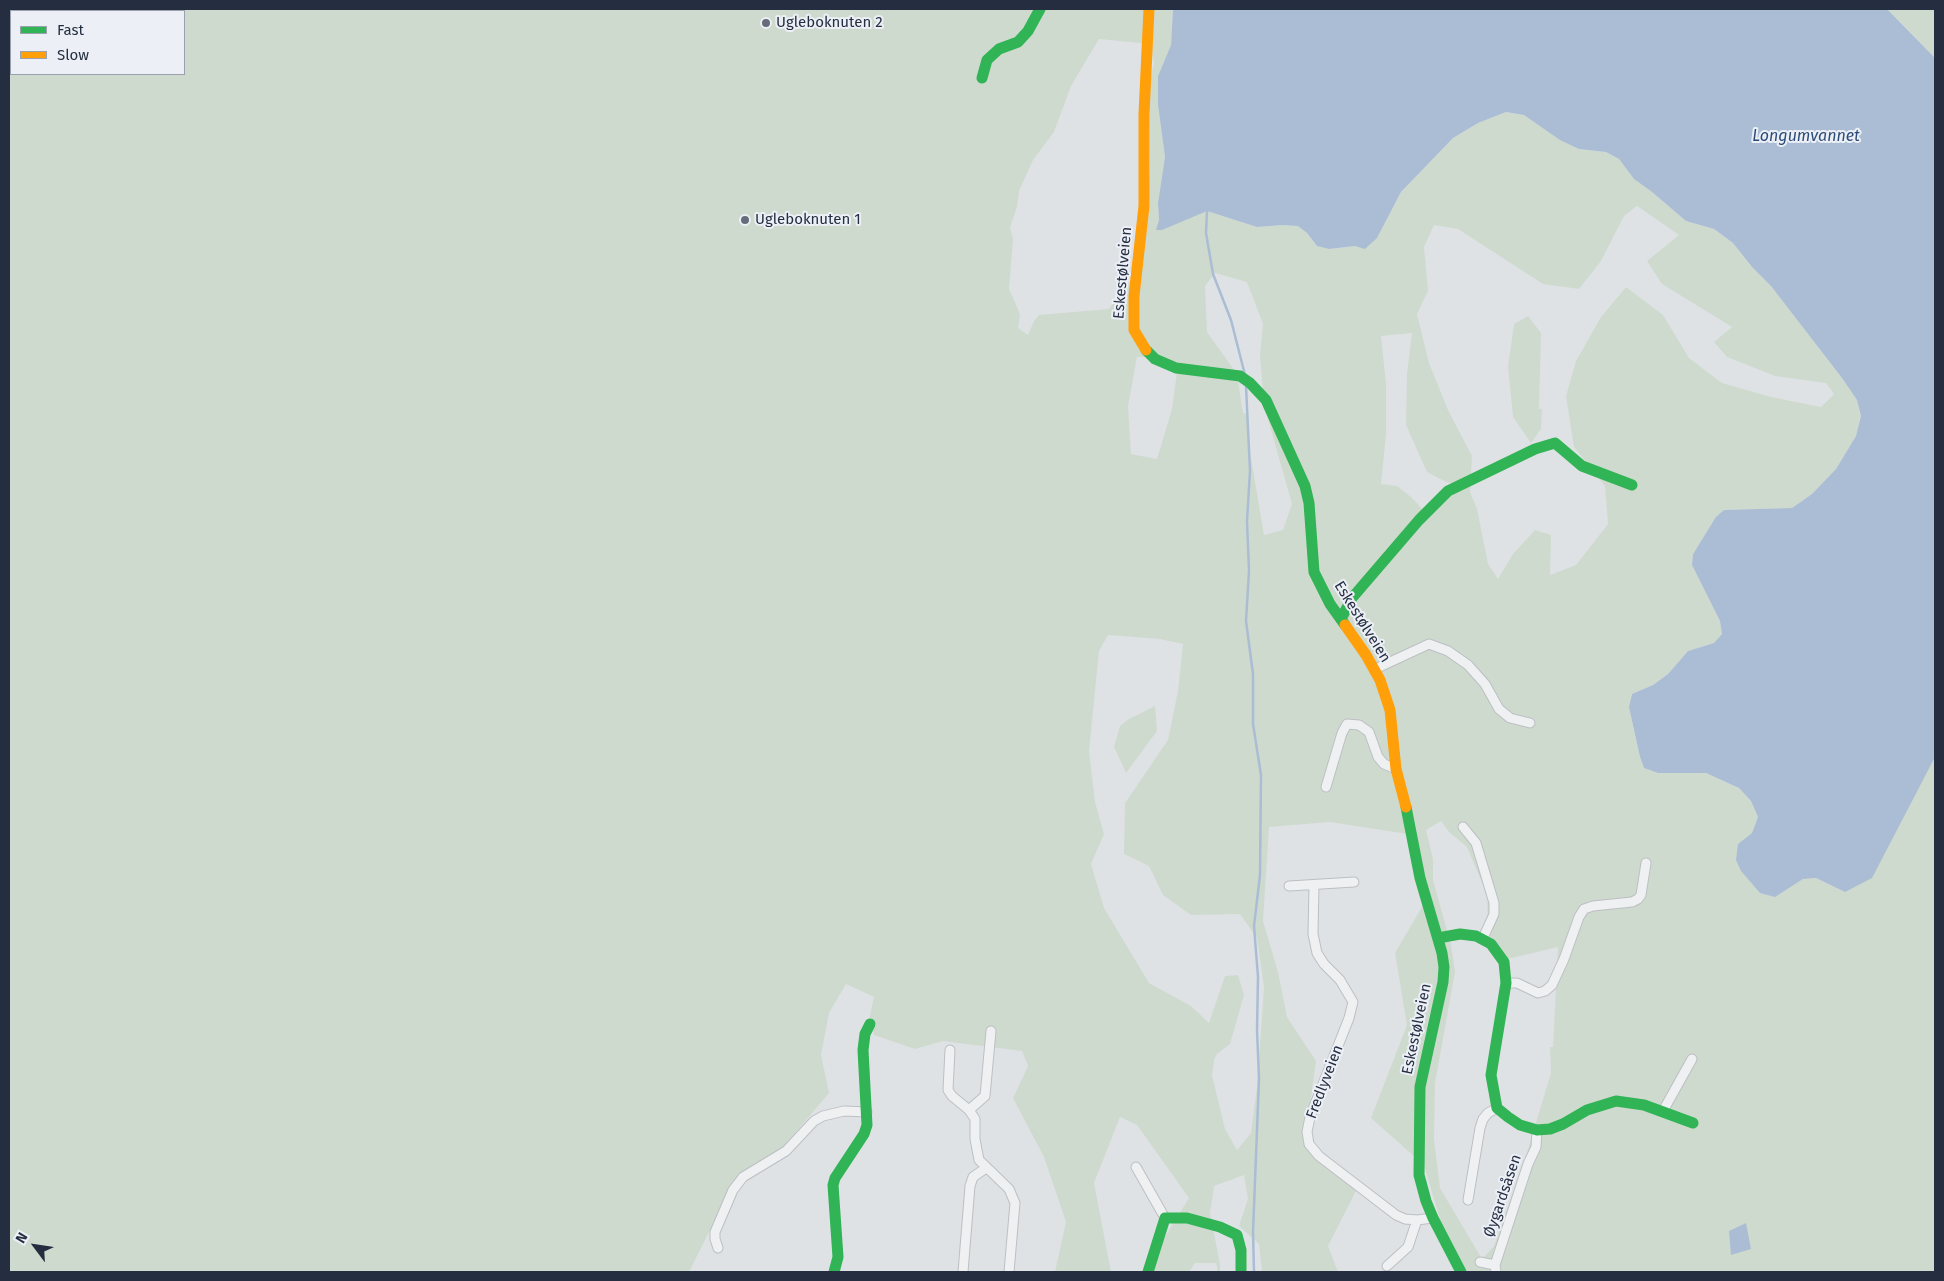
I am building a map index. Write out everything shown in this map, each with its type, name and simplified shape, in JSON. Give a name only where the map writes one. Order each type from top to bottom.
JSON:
[{"type":"main road","points":[[982,78],[987,60],[999,49],[1018,42],[1028,31],[1040,9]]},
{"type":"main road","name":"Eskestølveien","points":[[1150,9],[1144,114],[1144,206],[1132,318],[1134,330],[1147,352],[1166,364],[1176,368],[1240,376],[1250,383],[1266,400],[1305,486],[1309,503],[1314,572],[1330,604],[1375,669],[1390,710],[1396,768],[1410,820],[1420,878],[1442,953],[1443,982],[1423,1071],[1418,1108],[1419,1175],[1433,1218],[1461,1272]]},
{"type":"main road","points":[[1341,619],[1352,598],[1419,520],[1448,491],[1535,449],[1555,444],[1582,466],[1632,485]]},
{"type":"main road","points":[[1438,938],[1460,934],[1484,938],[1498,952],[1504,962],[1506,983],[1491,1075],[1493,1095],[1497,1108],[1520,1125],[1537,1130],[1550,1129],[1587,1110],[1616,1101],[1630,1102],[1663,1111],[1693,1123]]},
{"type":"main road","points":[[834,1272],[838,1257],[833,1185],[835,1178],[864,1134],[867,1125],[863,1050],[865,1034],[870,1024]]},
{"type":"main road","points":[[1148,1272],[1165,1218],[1187,1218],[1220,1227],[1237,1236],[1241,1250],[1240,1272]]},
{"type":"street","points":[[1375,669],[1429,644],[1448,651],[1468,665],[1485,684],[1499,709],[1510,718],[1530,723]]},
{"type":"street","points":[[1326,787],[1342,734],[1347,724],[1359,725],[1368,732],[1378,757],[1384,764],[1396,768]]},
{"type":"street","points":[[1463,827],[1476,843],[1494,903],[1494,914],[1484,938]]},
{"type":"street","points":[[1506,983],[1517,983],[1538,993],[1545,991],[1552,985],[1564,959],[1579,917],[1584,909],[1593,906],[1632,902],[1638,899],[1641,895],[1646,863]]},
{"type":"street","points":[[1289,886],[1354,882]]},
{"type":"street","name":"Fredlyveien","points":[[1314,885],[1316,953],[1340,980],[1353,1002],[1349,1018],[1310,1117],[1307,1132],[1309,1144],[1319,1156],[1396,1215],[1406,1219],[1417,1220],[1433,1218]]},
{"type":"street","points":[[969,1110],[985,1096],[990,1031]]},
{"type":"street","points":[[950,1050],[948,1090],[952,1096],[969,1110],[975,1119],[976,1152],[979,1160],[1009,1189],[1015,1203],[1009,1272]]},
{"type":"street","points":[[1663,1111],[1692,1059]]},
{"type":"street","points":[[1468,1200],[1480,1128],[1483,1119],[1488,1113],[1497,1108]]},
{"type":"street","points":[[718,1248],[715,1232],[733,1190],[743,1177],[786,1151],[810,1125],[823,1116],[844,1111],[867,1112]]},
{"type":"street","name":"Øygardsåsen","points":[[1496,1269],[1528,1164],[1536,1147],[1537,1130]]},
{"type":"street","points":[[1136,1167],[1165,1218]]},
{"type":"street","points":[[963,1272],[970,1186],[973,1177],[986,1168]]},
{"type":"street","points":[[1387,1266],[1408,1247],[1417,1220]]},
{"type":"street","points":[[1480,1262],[1496,1269]]},
{"type":"shaded area","points":[[9,9],[1173,9],[1171,45],[1158,76],[1158,105],[1165,157],[1158,203],[1159,220],[1207,211],[1257,227],[1298,226],[1307,233],[1317,246],[1329,249],[1355,246],[1377,238],[1401,192],[1453,138],[1478,123],[1506,112],[1524,115],[1579,149],[1606,152],[1619,159],[1634,179],[1686,221],[1714,229],[1733,243],[1752,267],[1771,286],[1842,378],[1857,400],[1861,416],[1856,436],[1836,469],[1812,494],[1792,508],[1724,510],[1693,553],[1692,565],[1720,621],[1722,634],[1714,643],[1688,651],[1668,674],[1653,685],[1632,694],[1629,707],[1644,768],[1658,773],[1706,773],[1739,788],[1751,801],[1758,817],[1752,833],[1738,844],[1774,897],[1803,879],[1816,878],[1845,892],[1920,785],[1935,757],[1935,1272],[1467,1272],[1441,1223],[1424,1165],[1371,1118],[1407,1025],[1395,953],[1426,900],[1414,835],[1330,822],[1269,827],[1263,921],[1278,972],[1287,1017],[1316,1061],[1309,1112],[1314,1147],[1359,1185],[1328,1246],[1338,1272],[1262,1272],[1259,1244],[1239,1226],[1248,1199],[1244,1175],[1214,1186],[1210,1213],[1220,1272],[1218,1272],[1216,1263],[1195,1263],[1189,1272],[1152,1272],[1160,1245],[1189,1198],[1137,1125],[1120,1117],[1094,1183],[1111,1272],[1055,1272],[1066,1222],[1044,1157],[1013,1098],[1028,1066],[1022,1051],[943,1041],[915,1049],[874,1035],[869,1020],[874,997],[846,984],[829,1013],[821,1055],[829,1093],[784,1146],[734,1182],[689,1272],[9,1272]],"holes":[[[1099,39],[1150,44],[1154,63],[1149,87],[1150,169],[1139,269],[1109,309],[1039,315],[1028,335],[1018,328],[1020,314],[1009,289],[1013,239],[1010,227],[1017,207],[1019,191],[1033,160],[1054,132],[1071,86]],[[1637,206],[1679,235],[1647,261],[1662,284],[1732,327],[1714,342],[1727,357],[1775,376],[1826,383],[1834,394],[1821,407],[1771,397],[1722,383],[1689,358],[1663,315],[1626,287],[1601,317],[1576,361],[1566,396],[1574,447],[1605,486],[1608,524],[1576,565],[1550,575],[1551,535],[1535,530],[1513,554],[1498,579],[1488,564],[1477,509],[1470,492],[1472,456],[1448,410],[1429,363],[1417,314],[1428,291],[1424,247],[1434,225],[1458,229],[1543,284],[1579,289],[1601,261],[1624,216]],[[1215,273],[1247,282],[1263,324],[1260,356],[1264,405],[1292,504],[1283,530],[1264,535],[1247,434],[1248,414],[1243,413],[1237,374],[1207,332],[1205,286]],[[1412,333],[1407,374],[1406,425],[1427,472],[1446,482],[1459,485],[1426,513],[1397,486],[1381,484],[1386,435],[1386,384],[1381,336]],[[1137,357],[1153,357],[1177,372],[1172,409],[1157,459],[1131,454],[1128,406]],[[1108,635],[1160,639],[1183,644],[1178,691],[1168,740],[1125,803],[1124,854],[1149,866],[1163,895],[1191,915],[1240,914],[1257,938],[1264,987],[1257,1087],[1251,1133],[1237,1150],[1225,1129],[1212,1075],[1214,1060],[1217,1054],[1230,1044],[1244,995],[1238,975],[1225,976],[1209,1023],[1191,1006],[1149,983],[1104,908],[1091,864],[1104,834],[1095,802],[1089,751],[1099,651]],[[1441,821],[1449,832],[1467,847],[1480,878],[1487,888],[1488,932],[1503,960],[1558,947],[1553,1047],[1550,1047],[1551,1073],[1525,1159],[1494,1246],[1482,1259],[1440,1188],[1434,1139],[1435,1083],[1455,972],[1451,945],[1433,880],[1433,859],[1426,830]]]},
{"type":"shaded area","points":[[1887,9],[1935,9],[1935,58],[1909,31]]},
{"type":"shaded area","points":[[1528,316],[1541,333],[1539,409],[1542,409],[1541,429],[1531,443],[1513,417],[1508,367],[1514,324]]},
{"type":"shaded area","points":[[1155,706],[1157,731],[1126,773],[1114,747],[1120,726],[1129,719]]},
{"type":"water","name":"Longumvannet","points":[[1173,9],[1887,9],[1935,58],[1935,757],[1872,878],[1845,892],[1816,878],[1803,879],[1775,897],[1760,893],[1741,871],[1736,860],[1738,844],[1752,833],[1758,817],[1751,801],[1739,788],[1706,773],[1658,773],[1644,768],[1629,707],[1632,694],[1653,685],[1668,674],[1688,651],[1714,643],[1722,634],[1720,621],[1692,565],[1693,554],[1716,517],[1724,510],[1792,508],[1812,494],[1836,469],[1856,436],[1861,416],[1857,400],[1771,286],[1752,267],[1733,243],[1714,229],[1686,221],[1634,179],[1619,159],[1606,152],[1579,149],[1560,140],[1524,115],[1506,112],[1478,123],[1453,138],[1401,192],[1377,238],[1365,249],[1355,246],[1329,249],[1317,246],[1307,233],[1298,226],[1257,227],[1207,211],[1162,230],[1156,230],[1159,220],[1158,203],[1165,157],[1158,105],[1158,76],[1171,45]]},
{"type":"water","points":[[1746,1223],[1751,1249],[1731,1255],[1729,1231]]},
{"type":"waterway","points":[[1207,211],[1206,233],[1213,274],[1231,320],[1245,375]]},
{"type":"waterway","points":[[1246,386],[1250,471],[1247,521],[1249,571],[1246,621],[1253,674],[1253,724],[1261,775],[1260,875],[1254,926],[1258,977],[1257,1030],[1259,1079],[1253,1232],[1254,1272]]},
{"type":"traffic: fast","points":[[982,78],[987,60],[999,49],[1018,42],[1028,31],[1040,9]]},
{"type":"traffic: fast","points":[[1146,350],[1155,359],[1176,368],[1240,376],[1250,383],[1266,400],[1305,486],[1309,503],[1314,572],[1330,604],[1345,625]]},
{"type":"traffic: fast","points":[[1341,619],[1352,598],[1419,520],[1448,491],[1535,449],[1555,443],[1582,466],[1632,485]]},
{"type":"traffic: fast","points":[[1406,807],[1420,878],[1442,953],[1444,967],[1443,982],[1420,1087],[1419,1175],[1433,1218],[1461,1272]]},
{"type":"traffic: fast","points":[[1438,938],[1460,934],[1476,936],[1491,944],[1504,962],[1506,983],[1491,1075],[1497,1108],[1508,1117],[1520,1125],[1537,1130],[1550,1129],[1587,1110],[1616,1101],[1644,1105],[1693,1123]]},
{"type":"traffic: fast","points":[[834,1272],[838,1257],[833,1185],[835,1178],[864,1134],[867,1125],[863,1050],[865,1034],[870,1024]]},
{"type":"traffic: fast","points":[[1148,1272],[1165,1218],[1187,1218],[1220,1227],[1237,1235],[1241,1250],[1241,1272]]},
{"type":"traffic: slow","points":[[1146,350],[1134,330],[1134,296],[1144,206],[1144,114],[1149,9]]},
{"type":"traffic: slow","points":[[1345,625],[1366,655],[1380,680],[1390,710],[1396,769],[1406,807]]},
{"type":"place","name":"Ugleboknuten 2","points":[[766,23]]},
{"type":"place","name":"Ugleboknuten 1","points":[[745,220]]}]
